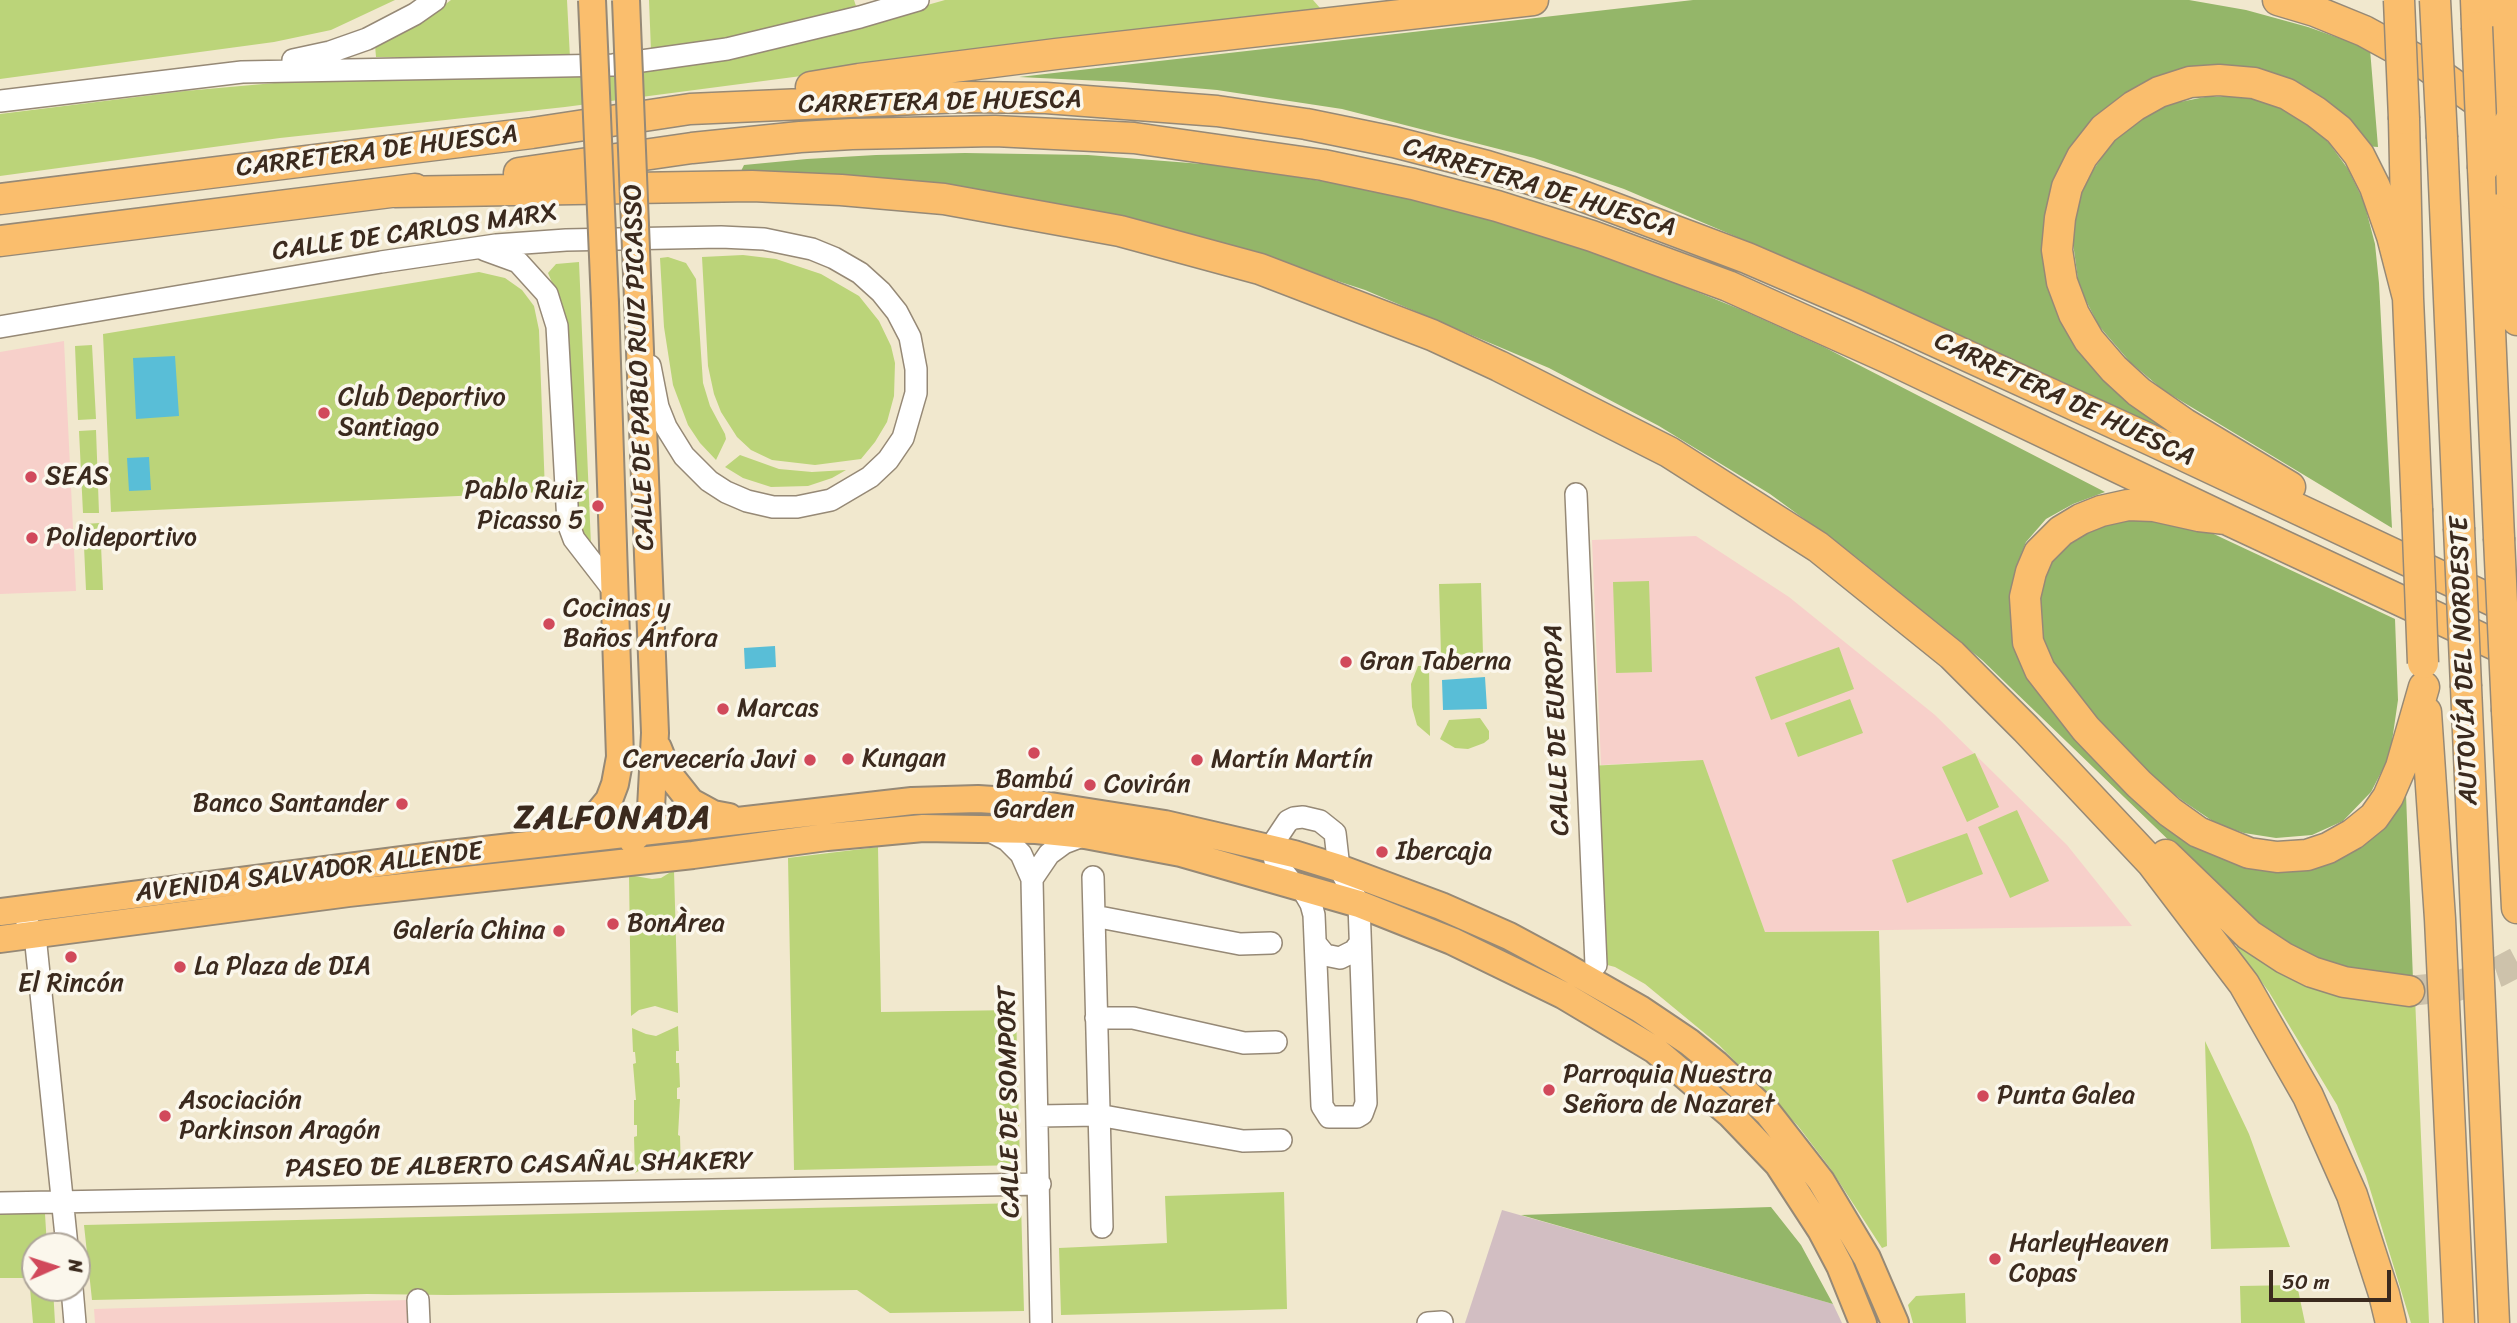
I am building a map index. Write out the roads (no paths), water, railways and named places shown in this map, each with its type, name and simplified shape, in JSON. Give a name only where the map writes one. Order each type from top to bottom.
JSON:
[{"type":"highway","points":[[1360,0],[1398,8],[1455,10]]},
{"type":"highway","points":[[690,109],[859,79],[1533,0]]},
{"type":"highway","points":[[2278,0],[2315,11],[2364,31],[2426,65],[2494,111],[2514,129],[2512,194],[2517,320]]},
{"type":"highway","points":[[2399,0],[2423,675],[2440,919],[2459,1323]]},
{"type":"highway","name":"AUTOVÍA DEL NORDESTE","points":[[2435,0],[2494,1323]]},
{"type":"highway","points":[[2505,0],[2506,52],[2517,164]]},
{"type":"highway","name":"AUTOVÍA DEL NORDESTE","points":[[2476,13],[2517,908]]},
{"type":"highway","points":[[2351,533],[2329,510],[2185,424],[2139,392],[2089,340],[2074,314],[2062,282],[2057,250],[2067,187],[2082,156],[2104,129],[2134,106],[2159,92],[2190,82],[2219,80],[2254,83],[2287,94],[2316,112],[2339,130],[2359,155],[2375,187],[2392,236],[2408,298]]},
{"type":"highway","name":"CARRETERA DE HUESCA","points":[[0,199],[531,133],[690,109],[963,97],[1046,98],[1217,111],[1306,124],[1487,166],[1569,191],[1747,258],[1856,304],[2517,612]]},
{"type":"highway","name":"CARRETERA DE HUESCA","points":[[0,241],[395,192],[692,148],[839,135],[995,131],[1134,138],[1323,165],[1413,184],[1497,206],[1591,236],[1728,286],[1888,358],[2517,655]]},
{"type":"highway","points":[[395,192],[752,186],[944,199],[1120,230],[1260,269],[1432,335],[1523,377],[1669,452],[1818,547],[1952,655],[2152,863],[2244,984],[2308,1096],[2352,1195],[2391,1323]]},
{"type":"highway","points":[[2225,519],[2154,506],[2128,505],[2101,511],[2061,531],[2039,553],[2025,597],[2028,642],[2040,670],[2086,729],[2170,812],[2198,832],[2249,853],[2277,857],[2307,855],[2328,848],[2353,834],[2374,817],[2388,797],[2402,767],[2423,675]]},
{"type":"highway","points":[[1952,655],[1984,674],[2054,738],[2184,875],[2249,935],[2312,972],[2344,982],[2409,991]]},
{"type":"main road","name":"CALLE DE PABLO RUIZ PICASSO","points":[[592,0],[621,757],[633,810],[642,831]]},
{"type":"main road","name":"CALLE DE PABLO RUIZ PICASSO","points":[[626,0],[654,733],[653,796],[642,831]]},
{"type":"main road","name":"CALLE DE PABLO RUIZ PICASSO","points":[[654,733],[668,773],[691,802],[713,814],[741,819]]},
{"type":"main road","name":"CALLE DE PABLO RUIZ PICASSO","points":[[552,843],[587,827],[598,815],[612,792],[621,757]]},
{"type":"main road","name":"AVENIDA SALVADOR ALLENDE","points":[[9,911],[441,855],[912,801],[978,799],[1068,807],[1165,824],[1272,848],[1339,868],[1441,906],[1533,948],[1640,1009],[1716,1064],[1768,1114],[1795,1145],[1821,1181],[1867,1258],[1895,1323]]},
{"type":"main road","name":"AVENIDA SALVADOR ALLENDE","points":[[0,939],[349,893],[887,831],[934,828],[1035,830],[1085,835],[1181,853],[1359,904],[1452,940],[1563,995],[1625,1031],[1682,1071],[1730,1114],[1777,1164],[1792,1183],[1832,1250],[1863,1323]]},
{"type":"main road","name":"AVENIDA SALVADOR ALLENDE","points":[[642,831],[659,845],[693,855]]},
{"type":"main road","name":"AVENIDA SALVADOR ALLENDE","points":[[592,865],[622,848],[642,831]]},
{"type":"street","points":[[242,72],[344,48],[391,28],[435,0]]},
{"type":"street","points":[[0,101],[242,72],[614,65],[727,49],[823,27],[918,0]]},
{"type":"street","name":"CALLE DE CARLOS MARX","points":[[0,327],[472,248],[566,240],[721,237],[786,242],[834,258],[860,274],[881,292],[897,313],[910,337],[916,369],[916,393],[903,438],[888,460],[870,477],[831,500],[785,507],[734,497],[717,487],[694,467],[676,445],[666,427],[653,384],[638,303]]},
{"type":"street","name":"CALLE DE PABLO RUIZ PICASSO","points":[[472,248],[493,252],[518,262],[547,294],[557,326],[568,523],[574,539],[615,592]]},
{"type":"street","name":"CALLE DE EUROPA","points":[[1576,494],[1596,965]]},
{"type":"street","points":[[1030,875],[1035,830],[1046,817],[1068,807]]},
{"type":"street","points":[[1303,817],[1327,825],[1335,833],[1339,868],[1359,904],[1366,1102],[1362,1114],[1357,1117],[1334,1119],[1322,1106],[1314,915],[1311,904],[1296,884],[1277,866],[1272,848],[1287,821],[1303,817]]},
{"type":"street","points":[[986,829],[1013,845],[1021,854],[1030,875]]},
{"type":"street","points":[[1030,875],[1049,854],[1064,843],[1085,835]]},
{"type":"street","name":"CALLE DE SOMPORT","points":[[1030,875],[1040,1184],[1041,1323]]},
{"type":"street","points":[[1093,877],[1102,1227]]},
{"type":"street","name":"AVENIDA SALVADOR ALLENDE","points":[[9,911],[35,935]]},
{"type":"street","points":[[1094,916],[1240,944],[1271,943]]},
{"type":"street","points":[[35,935],[66,1232]]},
{"type":"street","points":[[1316,944],[1325,955],[1340,958],[1354,951],[1360,943]]},
{"type":"street","points":[[1096,1018],[1133,1018],[1244,1043],[1276,1042]]},
{"type":"street","points":[[1038,1116],[1098,1115],[1243,1141],[1281,1140]]},
{"type":"street","name":"PASEO DE ALBERTO CASAÑAL SHAKERY","points":[[0,1203],[1040,1184]]},
{"type":"street","points":[[418,1300],[419,1323]]},
{"type":"street","points":[[73,1302],[75,1323]]},
{"type":"street","points":[[1428,1323],[1443,1322]]},
{"type":"water","points":[[175,356],[179,416],[136,419],[133,358]]},
{"type":"water","points":[[149,457],[151,490],[129,491],[127,458]]},
{"type":"water","points":[[775,646],[776,667],[745,669],[744,648]]},
{"type":"water","points":[[1485,677],[1487,709],[1443,710],[1442,680]]},
{"type":"tunnel","points":[[2409,991],[2457,986],[2498,972],[2517,962]]},
{"type":"place","name":"Club Deportivo Santiago","points":[[324,413]]},
{"type":"place","name":"SEAS","points":[[31,477]]},
{"type":"place","name":"Pablo Ruiz Picasso 5","points":[[598,506]]},
{"type":"place","name":"Polideportivo","points":[[32,538]]},
{"type":"place","name":"Cocinas y Baños Ánfora","points":[[549,624]]},
{"type":"place","name":"Gran Taberna","points":[[1346,662]]},
{"type":"place","name":"Marcas","points":[[723,709]]},
{"type":"place","name":"Bambú Garden","points":[[1034,753]]},
{"type":"place","name":"Kungan","points":[[848,759]]},
{"type":"place","name":"Cervecería Javi","points":[[810,760]]},
{"type":"place","name":"Martín Martín","points":[[1197,760]]},
{"type":"place","name":"Covirán","points":[[1090,785]]},
{"type":"place","name":"Banco Santander","points":[[402,804]]},
{"type":"place","name":"Ibercaja","points":[[1382,852]]},
{"type":"place","name":"BonÀrea","points":[[613,924]]},
{"type":"place","name":"Galería China","points":[[559,931]]},
{"type":"place","name":"El Rincón","points":[[71,957]]},
{"type":"place","name":"La Plaza de DIA","points":[[180,967]]},
{"type":"place","name":"Parroquia Nuestra Señora de Nazaret","points":[[1549,1090]]},
{"type":"place","name":"Punta Galea","points":[[1983,1096]]},
{"type":"place","name":"Asociación Parkinson Aragón","points":[[165,1116]]},
{"type":"place","name":"HarleyHeaven Copas","points":[[1995,1259]]},
{"type":"district","name":"ZALFONADA","points":[[613,820]]}]
